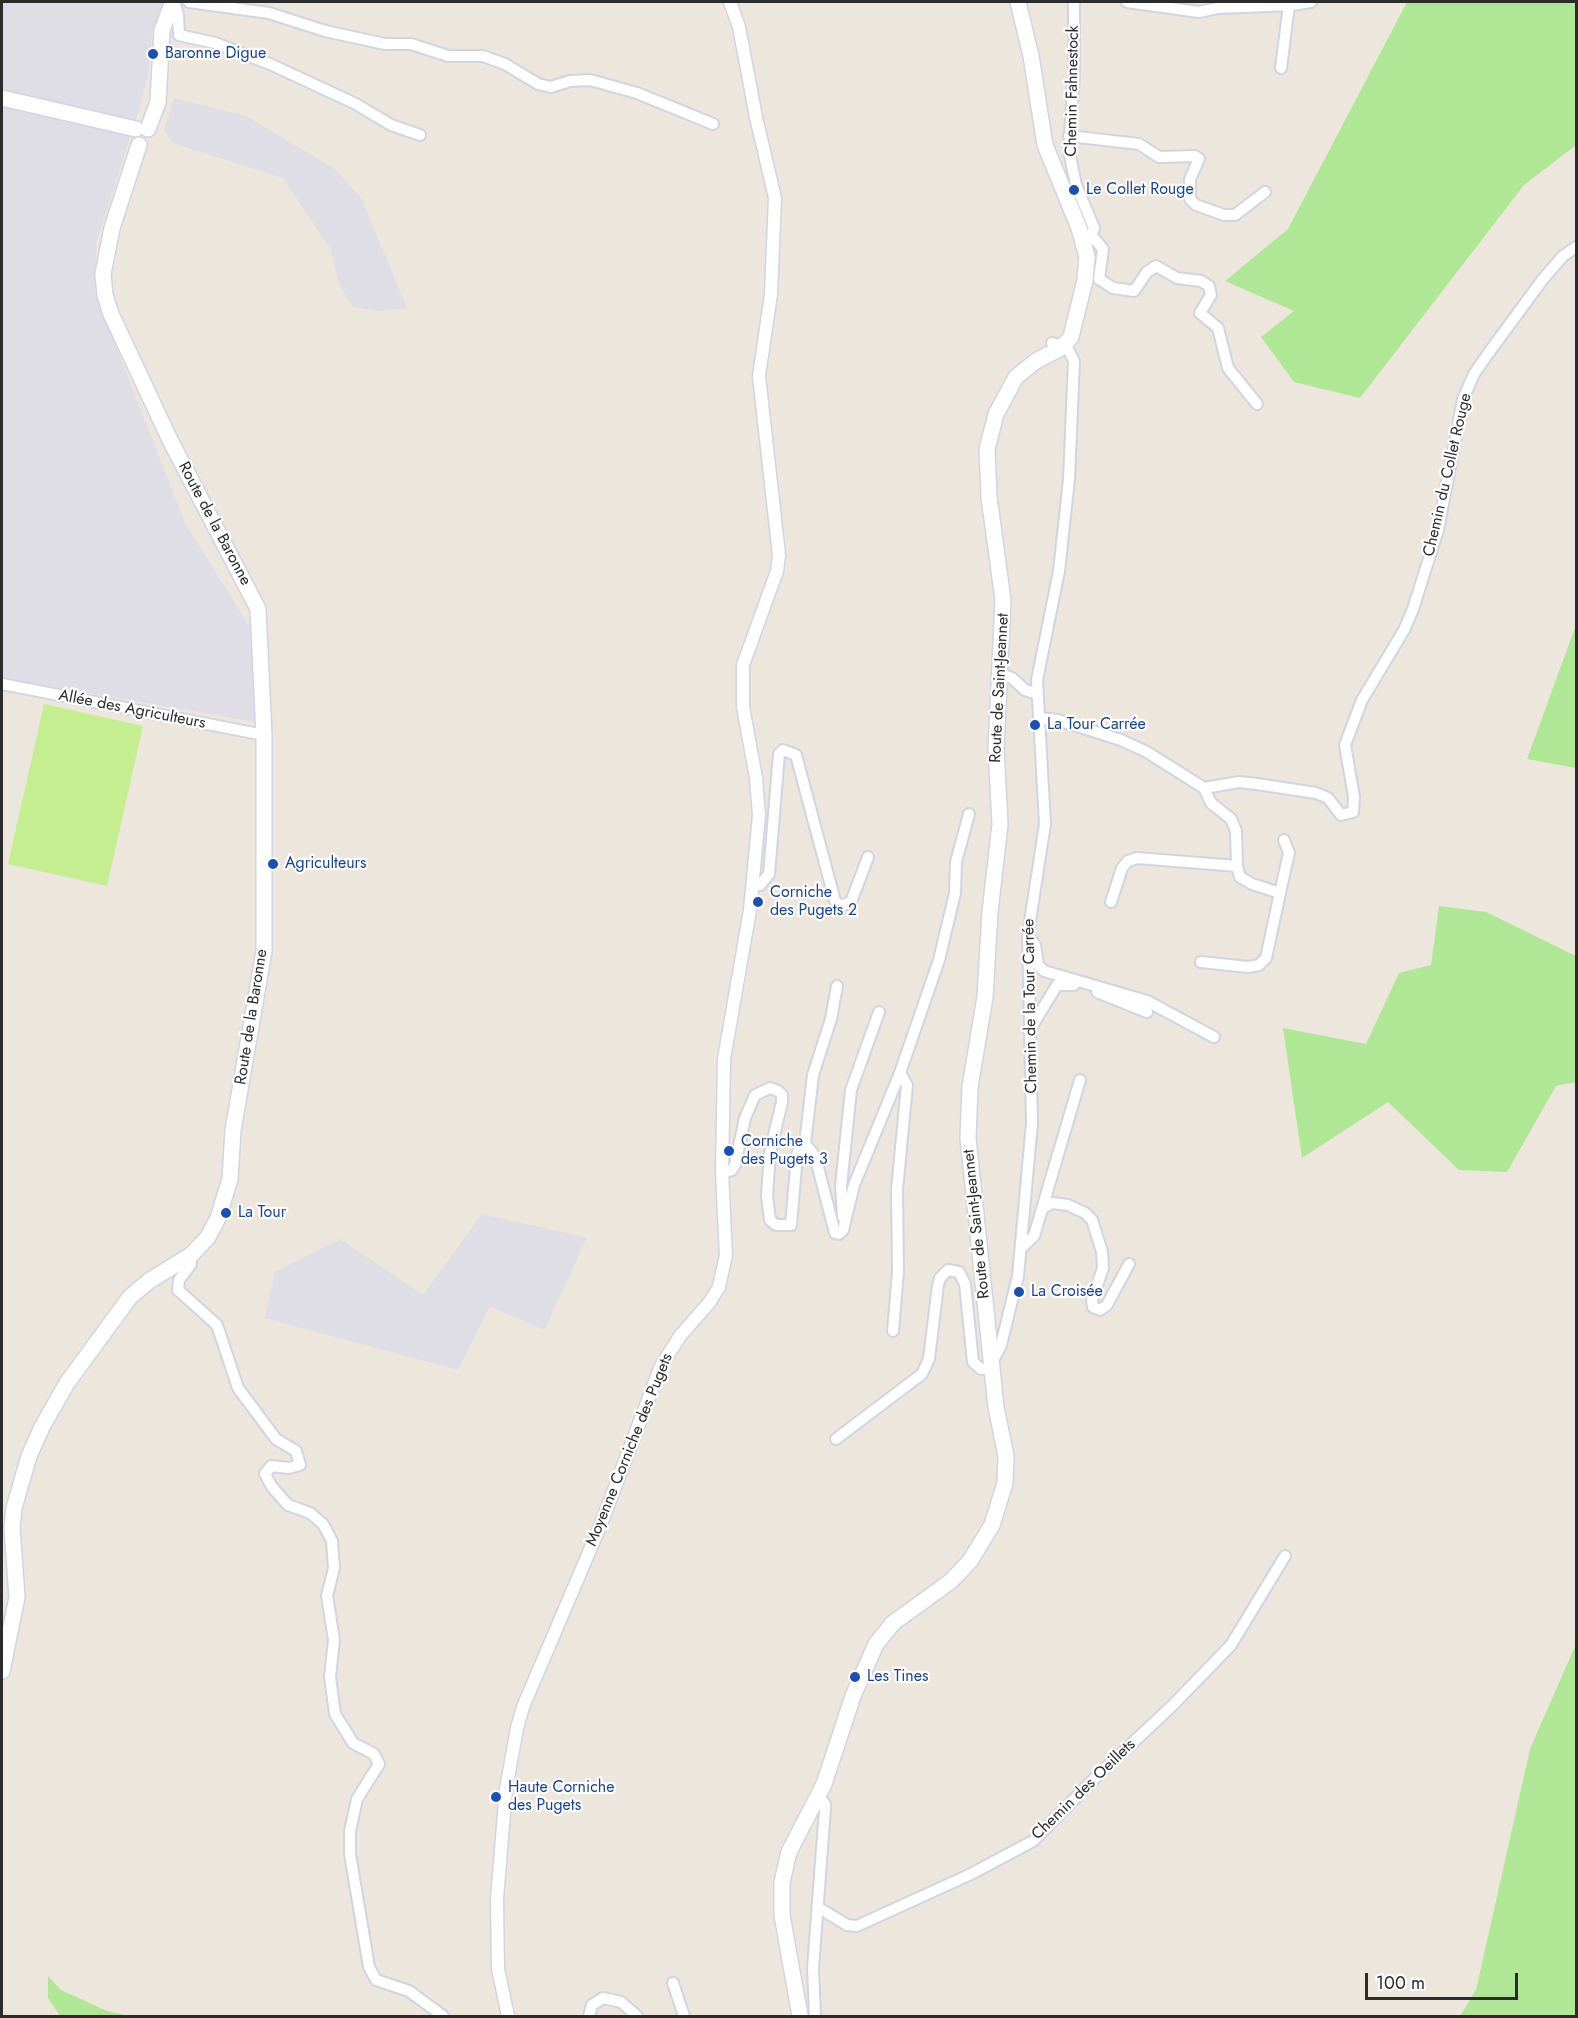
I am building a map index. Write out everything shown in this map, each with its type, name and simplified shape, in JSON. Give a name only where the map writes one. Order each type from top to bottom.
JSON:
[{"type":"main road","name":"Route de la Baronne","points":[[2,1671],[17,1597],[12,1528],[14,1508],[29,1456],[42,1427],[67,1383],[130,1297],[149,1281],[191,1255],[208,1237],[226,1196],[231,1170],[232,1130],[260,981],[265,920],[264,735],[258,609],[175,450],[111,314],[105,295],[103,274],[112,228],[139,135],[158,102],[162,30],[173,2]]},
{"type":"main road","points":[[1018,2],[1031,56],[1045,145],[1089,240],[1083,290],[1071,337],[1058,344]]},
{"type":"main road","points":[[2,98],[89,119],[139,135]]},
{"type":"main road","name":"Route de Saint-Jeannet","points":[[800,2016],[782,1915],[782,1882],[793,1842],[818,1796],[860,1678],[876,1644],[893,1623],[960,1572],[978,1549],[996,1515],[1005,1483],[1006,1456],[998,1418],[970,1161],[968,1113],[972,1065],[985,997],[990,912],[1000,840],[996,749],[1003,600],[987,481],[987,449],[1001,401],[1022,371],[1058,344]]},
{"type":"street","points":[[173,2],[178,14],[179,35],[215,43],[270,64],[356,104],[390,125],[420,135]]},
{"type":"street","points":[[189,2],[269,13],[325,31],[385,44],[411,44],[448,56],[483,56],[505,64],[538,84],[550,87],[570,81],[590,81],[637,93],[713,124]]},
{"type":"street","name":"Moyenne Corniche des Pugets","points":[[508,2016],[498,1970],[497,1899],[506,1789],[523,1707],[601,1524],[661,1366],[680,1336],[709,1303],[719,1287],[726,1255],[722,1173],[724,1059],[743,959],[753,885],[759,802],[743,707],[743,664],[777,571],[779,555],[759,376],[771,294],[775,198],[756,117],[739,27],[730,2]]},
{"type":"street","name":"Chemin Fahnestock","points":[[1074,2],[1074,74],[1069,136],[1072,168],[1081,198],[1094,228],[1089,240],[1103,249],[1099,279],[1113,288],[1134,291],[1147,272],[1156,266],[1174,276],[1201,281],[1209,286],[1211,295],[1200,313],[1206,321],[1218,328],[1228,368],[1257,404]]},
{"type":"street","points":[[1127,2],[1198,12],[1218,8],[1311,2]]},
{"type":"street","points":[[1281,68],[1289,5]]},
{"type":"street","points":[[1069,136],[1139,144],[1159,157],[1195,156],[1199,159],[1190,179],[1190,199],[1196,205],[1224,215],[1236,215],[1265,192]]},
{"type":"street","name":"Chemin du Collet Rouge","points":[[1204,788],[1239,782],[1316,793],[1328,798],[1341,815],[1353,812],[1355,805],[1345,745],[1362,700],[1404,630],[1413,609],[1438,530],[1463,399],[1479,366],[1536,288],[1563,256],[1576,247]]},
{"type":"street","name":"Chemin de la Tour Carrée","points":[[992,1362],[1001,1345],[1018,1276],[1032,1123],[1028,934],[1045,824],[1037,694],[1039,664],[1059,571],[1069,479],[1074,361],[1058,344]]},
{"type":"street","points":[[1000,674],[1012,678],[1025,690],[1037,694]]},
{"type":"street","name":"Allée des Agriculteurs","points":[[2,684],[264,735]]},
{"type":"street","points":[[1040,718],[1058,720],[1121,740],[1147,752],[1204,788],[1211,803],[1232,819],[1236,831],[1237,866],[1240,877],[1252,884],[1280,893]]},
{"type":"street","points":[[753,885],[760,885],[769,873],[779,754],[783,750],[796,755],[835,901],[840,906],[851,902],[868,857]]},
{"type":"street","points":[[837,986],[832,1013],[813,1075],[805,1144],[815,1156],[835,1233],[839,1234],[845,1223],[854,1185],[900,1073],[948,925],[956,893],[956,862],[969,814]]},
{"type":"street","points":[[1201,963],[1248,967],[1258,965],[1266,958],[1289,853],[1284,840]]},
{"type":"street","points":[[1111,902],[1122,868],[1128,861],[1137,858],[1237,866]]},
{"type":"street","points":[[1028,934],[1035,945],[1038,965],[1044,971],[1147,1001],[1214,1037]]},
{"type":"street","points":[[1029,1031],[1057,985],[1063,983],[1085,987],[1147,1012]]},
{"type":"street","points":[[845,1223],[841,1186],[851,1090],[879,1012]]},
{"type":"street","points":[[893,1331],[898,1271],[897,1190],[907,1085],[900,1073]]},
{"type":"street","points":[[1021,1248],[1034,1236],[1044,1208],[1080,1080]]},
{"type":"street","points":[[722,1173],[732,1170],[735,1165],[745,1118],[755,1095],[770,1088],[778,1091],[782,1095],[782,1102],[773,1132],[767,1196],[770,1220],[776,1225],[791,1225],[797,1155],[800,1147],[805,1144]]},
{"type":"street","points":[[1044,1208],[1052,1203],[1068,1205],[1085,1213],[1092,1220],[1102,1252],[1103,1268],[1092,1300],[1094,1307],[1100,1310],[1107,1305],[1129,1264]]},
{"type":"street","points":[[191,1255],[191,1263],[179,1280],[178,1290],[217,1325],[238,1388],[276,1438],[296,1451],[300,1465],[289,1468],[271,1466],[265,1474],[272,1487],[288,1505],[310,1514],[323,1524],[332,1541],[334,1568],[327,1596],[333,1640],[330,1677],[334,1714],[353,1743],[374,1754],[379,1764],[357,1799],[350,1831],[350,1854],[369,1966],[376,1980],[409,1991],[443,2016]]},
{"type":"street","points":[[836,1438],[922,1374],[929,1359],[938,1285],[945,1272],[954,1270],[959,1272],[965,1284],[973,1362],[981,1369],[992,1362]]},
{"type":"street","name":"Chemin des Oeillets","points":[[819,1908],[847,1925],[857,1926],[971,1874],[1033,1841],[1096,1777],[1172,1706],[1231,1645],[1285,1556]]},
{"type":"street","points":[[815,2016],[813,1968],[825,1809],[825,1804],[818,1796]]},
{"type":"street","points":[[673,1983],[684,2016]]},
{"type":"street","points":[[589,2016],[592,2005],[603,1998],[621,2002],[637,2016]]},
{"type":"shaded area","points":[[2,2],[165,2],[152,32],[149,69],[141,103],[96,244],[95,293],[185,523],[254,634],[256,722],[2,678]]},
{"type":"shaded area","points":[[174,98],[246,116],[335,169],[361,198],[407,308],[378,311],[353,307],[339,284],[331,250],[283,178],[173,143],[164,130]]},
{"type":"shaded area","points":[[482,1214],[587,1238],[544,1330],[490,1306],[458,1370],[265,1318],[275,1272],[340,1239],[423,1295]]},
{"type":"green space","points":[[1407,2],[1576,2],[1576,145],[1524,185],[1360,398],[1294,382],[1261,337],[1294,311],[1225,281],[1288,229]]},
{"type":"green space","points":[[1576,625],[1576,768],[1527,759]]},
{"type":"green space","points":[[44,704],[143,726],[107,886],[8,864]]},
{"type":"green space","points":[[1439,906],[1486,912],[1576,956],[1576,1082],[1556,1086],[1507,1172],[1459,1170],[1388,1102],[1302,1158],[1283,1028],[1366,1044],[1399,973],[1431,965]]},
{"type":"green space","points":[[1576,1644],[1576,2016],[1460,2016],[1476,1990],[1530,1749]]},
{"type":"green space","points":[[48,1976],[61,1990],[107,2011],[129,2016],[60,2016],[48,1998]]},
{"type":"place","name":"Baronne Digue","points":[[153,54]]},
{"type":"place","name":"Le Collet Rouge","points":[[1074,190]]},
{"type":"place","name":"La Tour Carrée","points":[[1035,725]]},
{"type":"place","name":"Agriculteurs","points":[[273,864]]},
{"type":"place","name":"Corniche des Pugets 2","points":[[758,902]]},
{"type":"place","name":"Corniche des Pugets 3","points":[[729,1151]]},
{"type":"place","name":"La Tour","points":[[226,1213]]},
{"type":"place","name":"La Croisée","points":[[1019,1292]]},
{"type":"place","name":"Les Tines","points":[[855,1677]]},
{"type":"place","name":"Haute Corniche des Pugets","points":[[496,1797]]}]
